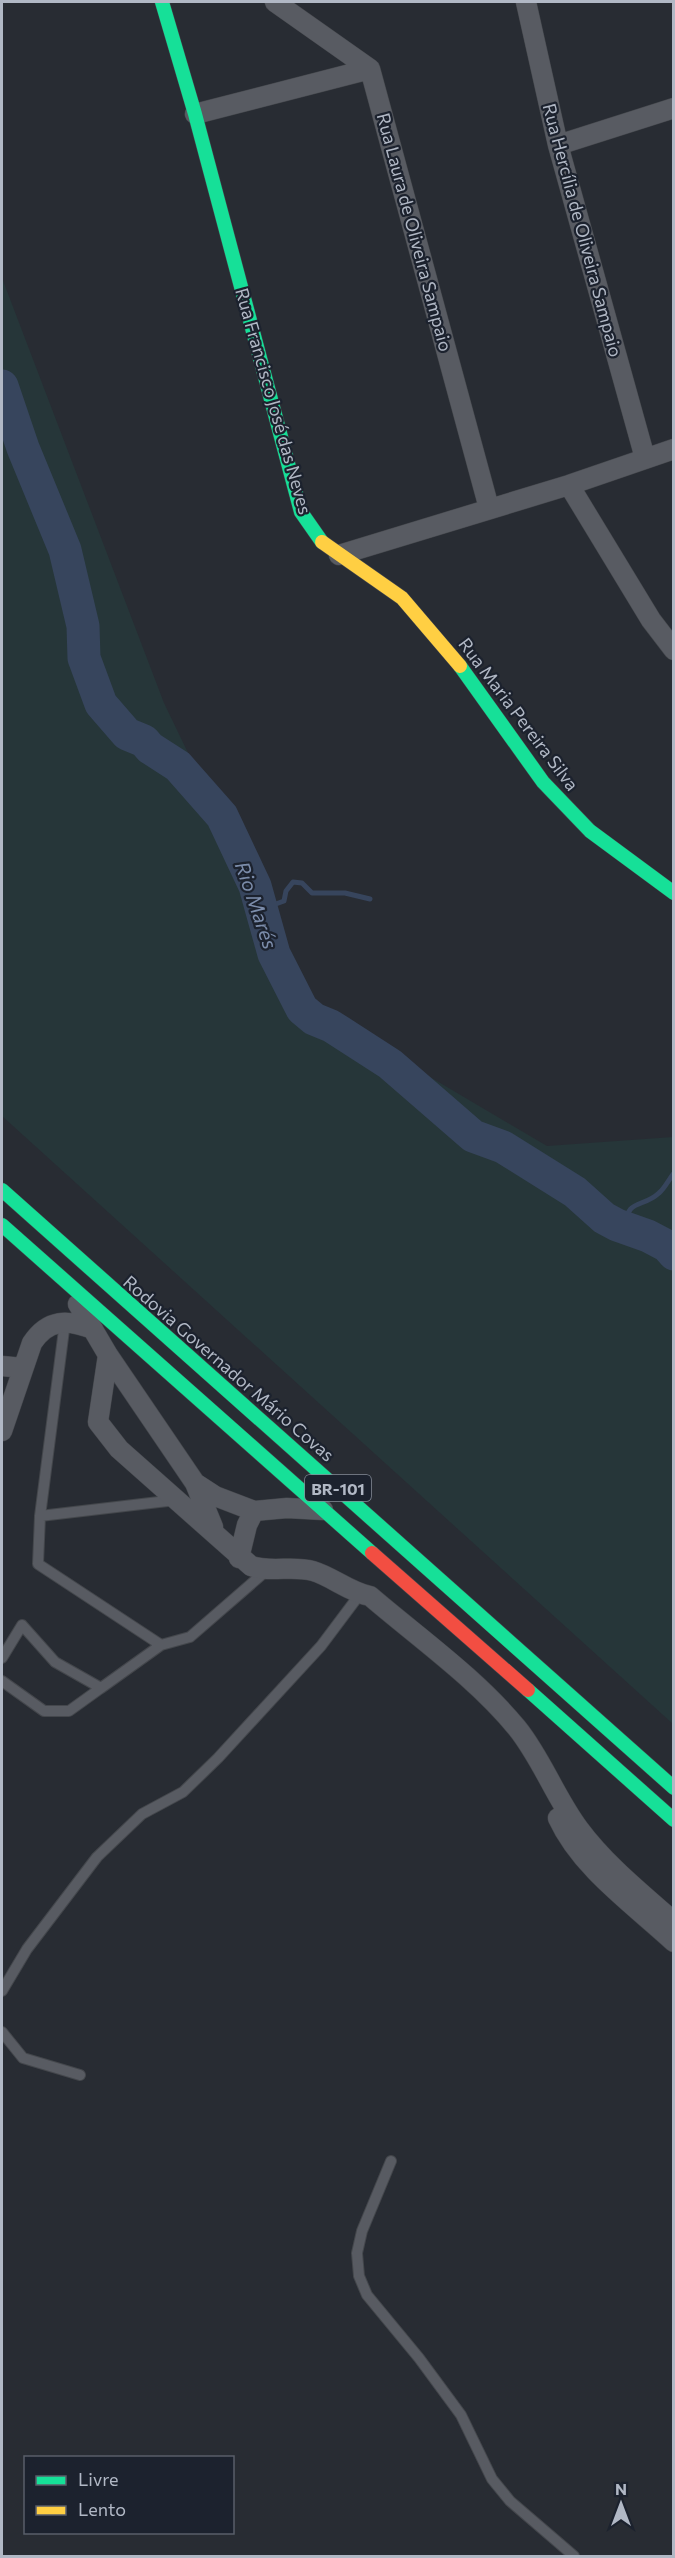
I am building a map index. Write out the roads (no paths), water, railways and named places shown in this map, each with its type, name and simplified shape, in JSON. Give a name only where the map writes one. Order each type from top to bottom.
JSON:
[{"type":"main road","name":"Rua Francisco José das Neves","points":[[162,2],[195,114],[301,512],[325,546],[339,555]]},
{"type":"main road","name":"Rua Maria Pereira Silva","points":[[339,555],[402,598],[445,646],[543,782],[590,831],[674,893]]},
{"type":"main road","name":"Rodovia Governador Mário Covas","points":[[2,1190],[674,1788]]},
{"type":"main road","name":"BR-101","points":[[2,1225],[674,1820]]},
{"type":"street","points":[[275,2],[370,69]]},
{"type":"street","name":"Rua Hercília de Oliveira Sampaio","points":[[526,2],[558,145],[645,458]]},
{"type":"street","points":[[195,114],[370,69]]},
{"type":"street","name":"Rua Laura de Oliveira Sampaio","points":[[370,69],[489,508]]},
{"type":"street","points":[[558,145],[674,108]]},
{"type":"street","points":[[339,555],[568,485],[674,449]]},
{"type":"street","points":[[568,485],[651,620],[674,650]]},
{"type":"street","points":[[62,1278],[108,1355],[195,1483],[215,1533]]},
{"type":"street","points":[[2,1431],[23,1368],[38,1334],[54,1323],[65,1322],[93,1329]]},
{"type":"street","points":[[108,1355],[97,1414],[102,1431],[118,1449],[215,1533],[239,1558],[251,1566],[266,1571],[313,1571],[360,1594],[370,1596],[493,1703],[516,1727],[537,1757],[578,1828],[597,1851],[674,1922]]},
{"type":"street","points":[[2,1366],[23,1368]]},
{"type":"street","points":[[195,1483],[215,1496],[254,1511],[287,1508],[323,1510]]},
{"type":"street","points":[[239,1558],[247,1525],[254,1511]]},
{"type":"street","points":[[360,1594],[364,1604],[505,1730],[532,1766],[574,1846],[588,1863],[674,1942]]},
{"type":"lane","points":[[65,1322],[40,1516],[38,1564],[161,1646]]},
{"type":"lane","points":[[40,1516],[176,1500]]},
{"type":"lane","points":[[2,1681],[44,1711],[69,1712],[161,1646],[190,1637],[266,1571]]},
{"type":"lane","points":[[2,1990],[27,1949],[97,1857],[142,1814],[183,1792],[218,1758],[321,1646],[360,1594]]},
{"type":"lane","points":[[2,1658],[22,1625],[55,1662],[101,1688]]},
{"type":"lane","points":[[2,2032],[23,2058],[80,2074]]},
{"type":"lane","points":[[391,2161],[362,2231],[357,2253],[359,2276],[367,2295],[419,2358],[461,2415],[492,2479],[510,2501],[574,2556]]},
{"type":"waterway","name":"Rio Marés","points":[[2,386],[23,448],[65,550],[83,626],[84,658],[101,704],[127,734],[144,741],[150,748],[178,766],[222,816],[255,886],[274,954],[302,1009],[314,1019],[331,1026],[390,1064],[473,1136],[503,1147],[575,1192],[604,1218],[648,1236],[667,1246],[674,1254]]},
{"type":"waterway","points":[[262,909],[284,901],[286,891],[293,882],[302,883],[312,893],[345,893],[370,899]]},
{"type":"waterway","points":[[625,1228],[626,1218],[632,1208],[653,1198],[663,1189],[674,1173]]}]
